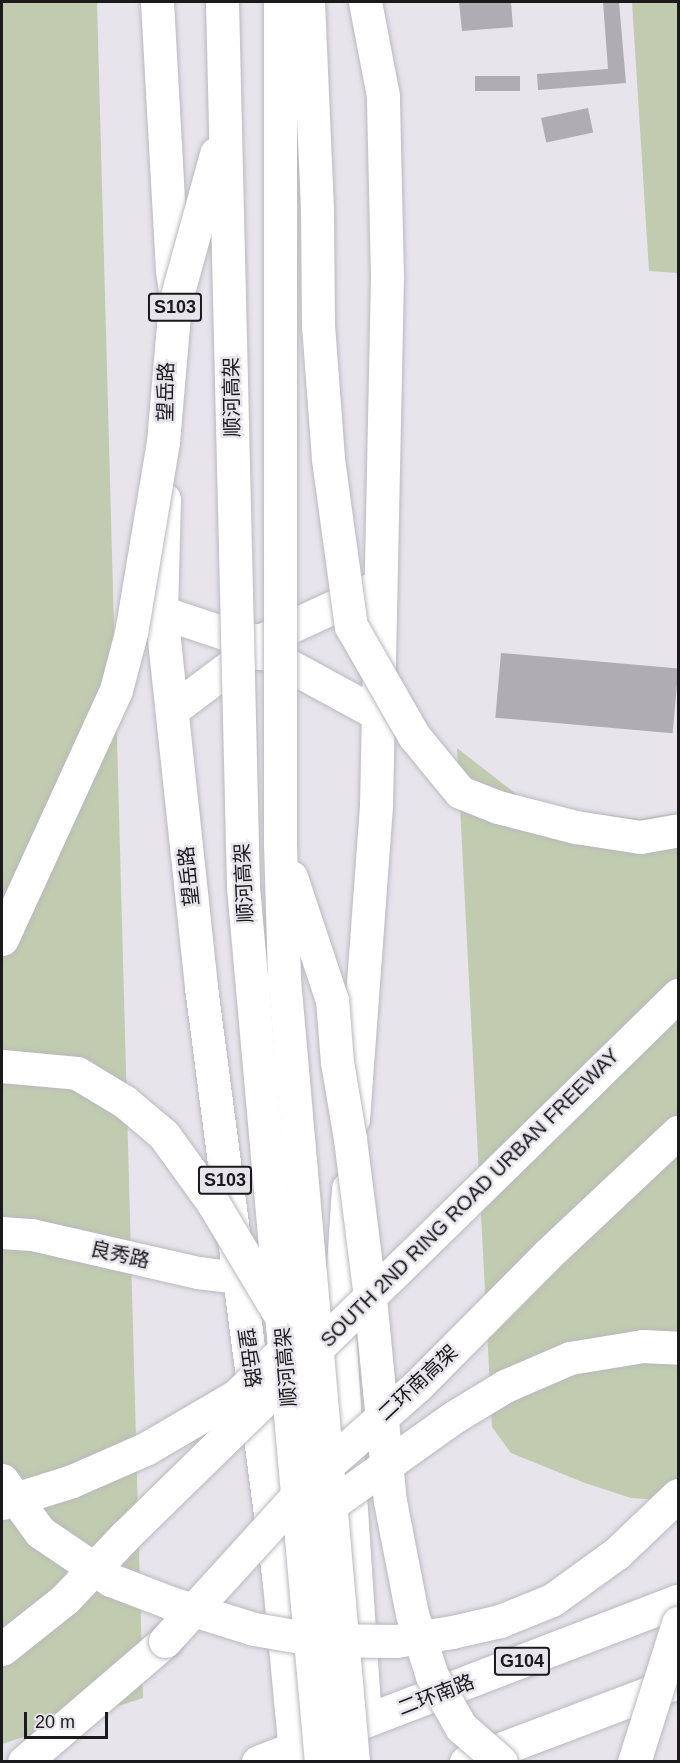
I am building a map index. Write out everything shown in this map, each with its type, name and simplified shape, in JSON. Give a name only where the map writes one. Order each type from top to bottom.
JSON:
[{"type":"main road","name":"望岳路","points":[[157,2],[171,259],[177,301],[167,339],[161,612],[202,999],[304,1757]]},
{"type":"main road","name":"顺河高架","points":[[222,2],[243,887],[281,1317],[304,1757]]},
{"type":"main road","name":"顺河高架","points":[[280,2],[280,843],[284,979],[353,1761]]},
{"type":"main road","points":[[308,2],[317,210],[318,325],[328,459],[351,626],[383,686],[414,736],[460,792],[498,807],[576,827],[640,837],[678,830]]},
{"type":"main road","points":[[365,2],[383,96],[387,277],[376,806],[339,1329],[369,1761]]},
{"type":"main road","points":[[2,939],[116,690],[131,633],[163,441],[175,303],[225,120]]},
{"type":"main road","points":[[161,612],[245,640],[262,640],[379,586]]},
{"type":"main road","points":[[172,710],[248,653],[266,653],[378,714]]},
{"type":"main road","points":[[280,843],[332,1000],[337,1062],[350,1139],[370,1298],[390,1501],[412,1614],[432,1676],[461,1727],[501,1761]]},
{"type":"main road","name":"SOUTH 2ND RING ROAD URBAN FREEWAY","points":[[2,1649],[64,1599],[678,995]]},
{"type":"main road","points":[[2,1066],[77,1072],[124,1102],[164,1135],[213,1203],[281,1317]]},
{"type":"main road","name":"二环南高架","points":[[165,1641],[314,1477],[417,1386],[547,1255],[678,1132]]},
{"type":"main road","points":[[2,1503],[72,1481],[147,1448],[236,1396],[311,1326],[378,1270],[425,1242]]},
{"type":"main road","points":[[24,1761],[317,1514],[454,1417],[504,1386],[570,1358],[643,1346],[678,1348]]},
{"type":"main road","points":[[2,1480],[40,1532],[111,1581],[254,1629],[329,1640],[396,1641],[452,1632],[500,1621],[552,1600],[617,1552],[678,1495]]},
{"type":"main road","name":"二环南路","points":[[304,1757],[365,1722],[678,1601]]},
{"type":"main road","points":[[634,1761],[678,1623]]},
{"type":"main road","points":[[466,1761],[678,1682]]},
{"type":"main road","name":"G104","points":[[258,1761],[304,1757]]},
{"type":"street","name":"良秀路","points":[[2,1233],[32,1235],[198,1273],[238,1278]]},
{"type":"green space","points":[[2,2],[97,2],[143,1698],[2,1744]]},
{"type":"green space","points":[[632,2],[678,2],[678,273],[649,271]]},
{"type":"green space","points":[[457,748],[529,804],[639,819],[678,813],[678,1501],[631,1498],[585,1483],[511,1453],[492,1427]]},
{"type":"building","points":[[459,2],[511,2],[513,27],[462,31]]},
{"type":"building","points":[[603,2],[619,2],[626,83],[538,90],[537,74],[608,69]]},
{"type":"building","points":[[475,76],[520,76],[520,91],[475,91]]},
{"type":"building","points":[[588,108],[593,132],[546,142],[541,118]]},
{"type":"building","points":[[501,653],[678,668],[673,733],[495,718]]}]
